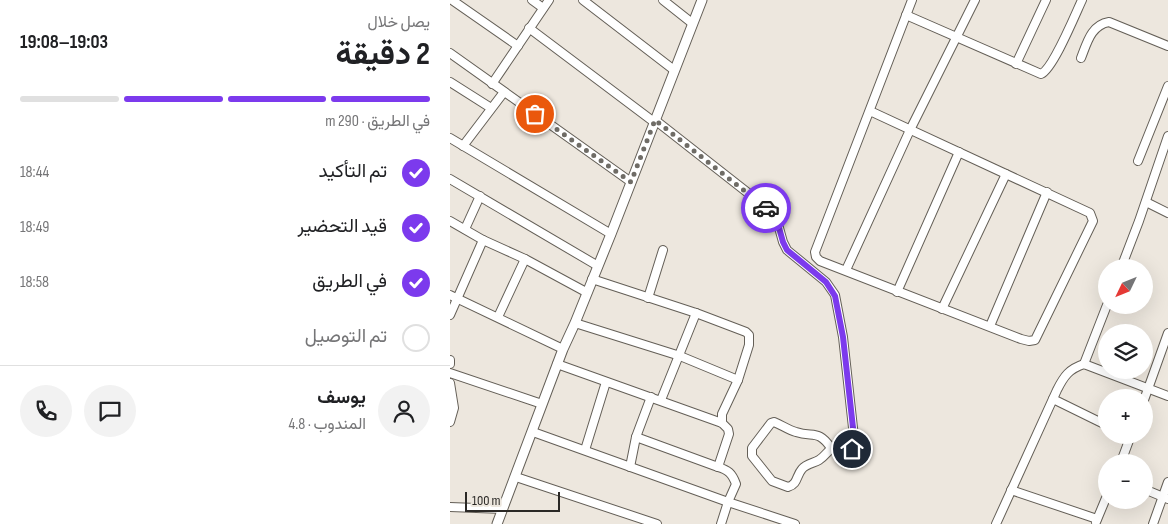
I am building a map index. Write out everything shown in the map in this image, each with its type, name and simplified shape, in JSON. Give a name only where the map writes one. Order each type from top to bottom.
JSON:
[{"type":"street","points":[[452,0],[518,46]]},
{"type":"street","points":[[532,0],[543,8]]},
{"type":"street","points":[[492,84],[549,0]]},
{"type":"street","points":[[583,0],[674,70]]},
{"type":"street","points":[[663,0],[692,23]]},
{"type":"street","points":[[497,524],[557,364],[611,234],[702,0]]},
{"type":"street","points":[[870,112],[1086,210],[1092,216],[1093,221],[1035,340],[1021,339],[897,292],[816,258],[814,252],[912,0]]},
{"type":"street","points":[[846,270],[910,130],[975,0]]},
{"type":"street","points":[[1016,64],[1046,0]]},
{"type":"street","points":[[906,15],[1040,74],[1047,70],[1082,0]]},
{"type":"street","points":[[1081,58],[1093,32],[1101,24],[1109,22],[1168,46]]},
{"type":"street","points":[[529,28],[655,121],[757,200],[776,217],[787,250],[826,282],[835,296],[843,337],[855,446],[849,450],[838,446],[831,448],[822,459],[803,467],[798,480],[793,486],[788,487],[772,481],[752,456],[752,448],[771,423],[774,422],[794,432],[813,434],[822,438],[831,448]]},
{"type":"street","points":[[450,53],[631,182]]},
{"type":"street","points":[[450,82],[492,108]]},
{"type":"street","points":[[1138,161],[1168,86]]},
{"type":"street","points":[[463,146],[504,92]]},
{"type":"street","points":[[1124,259],[1168,136]]},
{"type":"street","points":[[450,138],[611,234]]},
{"type":"street","points":[[897,292],[960,152]]},
{"type":"street","points":[[942,309],[1006,174]]},
{"type":"street","points":[[450,179],[598,266]]},
{"type":"street","points":[[990,326],[1047,192]]},
{"type":"street","points":[[465,229],[480,196]]},
{"type":"street","points":[[1146,202],[1168,213]]},
{"type":"street","points":[[450,221],[483,240],[586,292]]},
{"type":"street","points":[[450,315],[453,296],[483,240]]},
{"type":"street","points":[[648,298],[663,250]]},
{"type":"street","points":[[498,317],[525,260]]},
{"type":"street","points":[[592,280],[696,313],[746,332],[749,336],[749,345],[738,380],[722,414],[722,423]]},
{"type":"street","points":[[453,296],[563,349]]},
{"type":"street","points":[[661,400],[696,313]]},
{"type":"street","points":[[1084,364],[1103,314]]},
{"type":"street","points":[[575,323],[680,356],[738,380]]},
{"type":"street","points":[[1148,389],[1168,334]]},
{"type":"street","points":[[557,364],[722,423],[729,434],[718,467]]},
{"type":"street","points":[[996,524],[1066,373],[1084,364],[1146,389]]},
{"type":"street","points":[[450,373],[542,404]]},
{"type":"street","points":[[585,450],[606,382]]},
{"type":"street","points":[[450,383],[454,408],[450,422]]},
{"type":"street","points":[[1153,392],[1168,396]]},
{"type":"street","points":[[630,467],[636,437],[650,396]]},
{"type":"street","points":[[1053,399],[1098,421]]},
{"type":"street","points":[[533,432],[795,524]]},
{"type":"street","points":[[636,437],[729,471],[734,476],[736,484],[721,524]]},
{"type":"street","points":[[516,477],[657,524]]},
{"type":"street","points":[[1153,524],[1165,498],[1168,482]]},
{"type":"street","points":[[1012,490],[1097,522],[1102,509]]},
{"type":"street","points":[[1153,493],[1165,498]]},
{"type":"street","points":[[450,507],[502,509]]},
{"type":"way so far","points":[[535,114],[631,182],[655,120],[766,208]]},
{"type":"route","points":[[766,208],[776,217],[787,250],[809,270],[826,282],[835,296],[843,337],[855,446],[852,449]]}]
